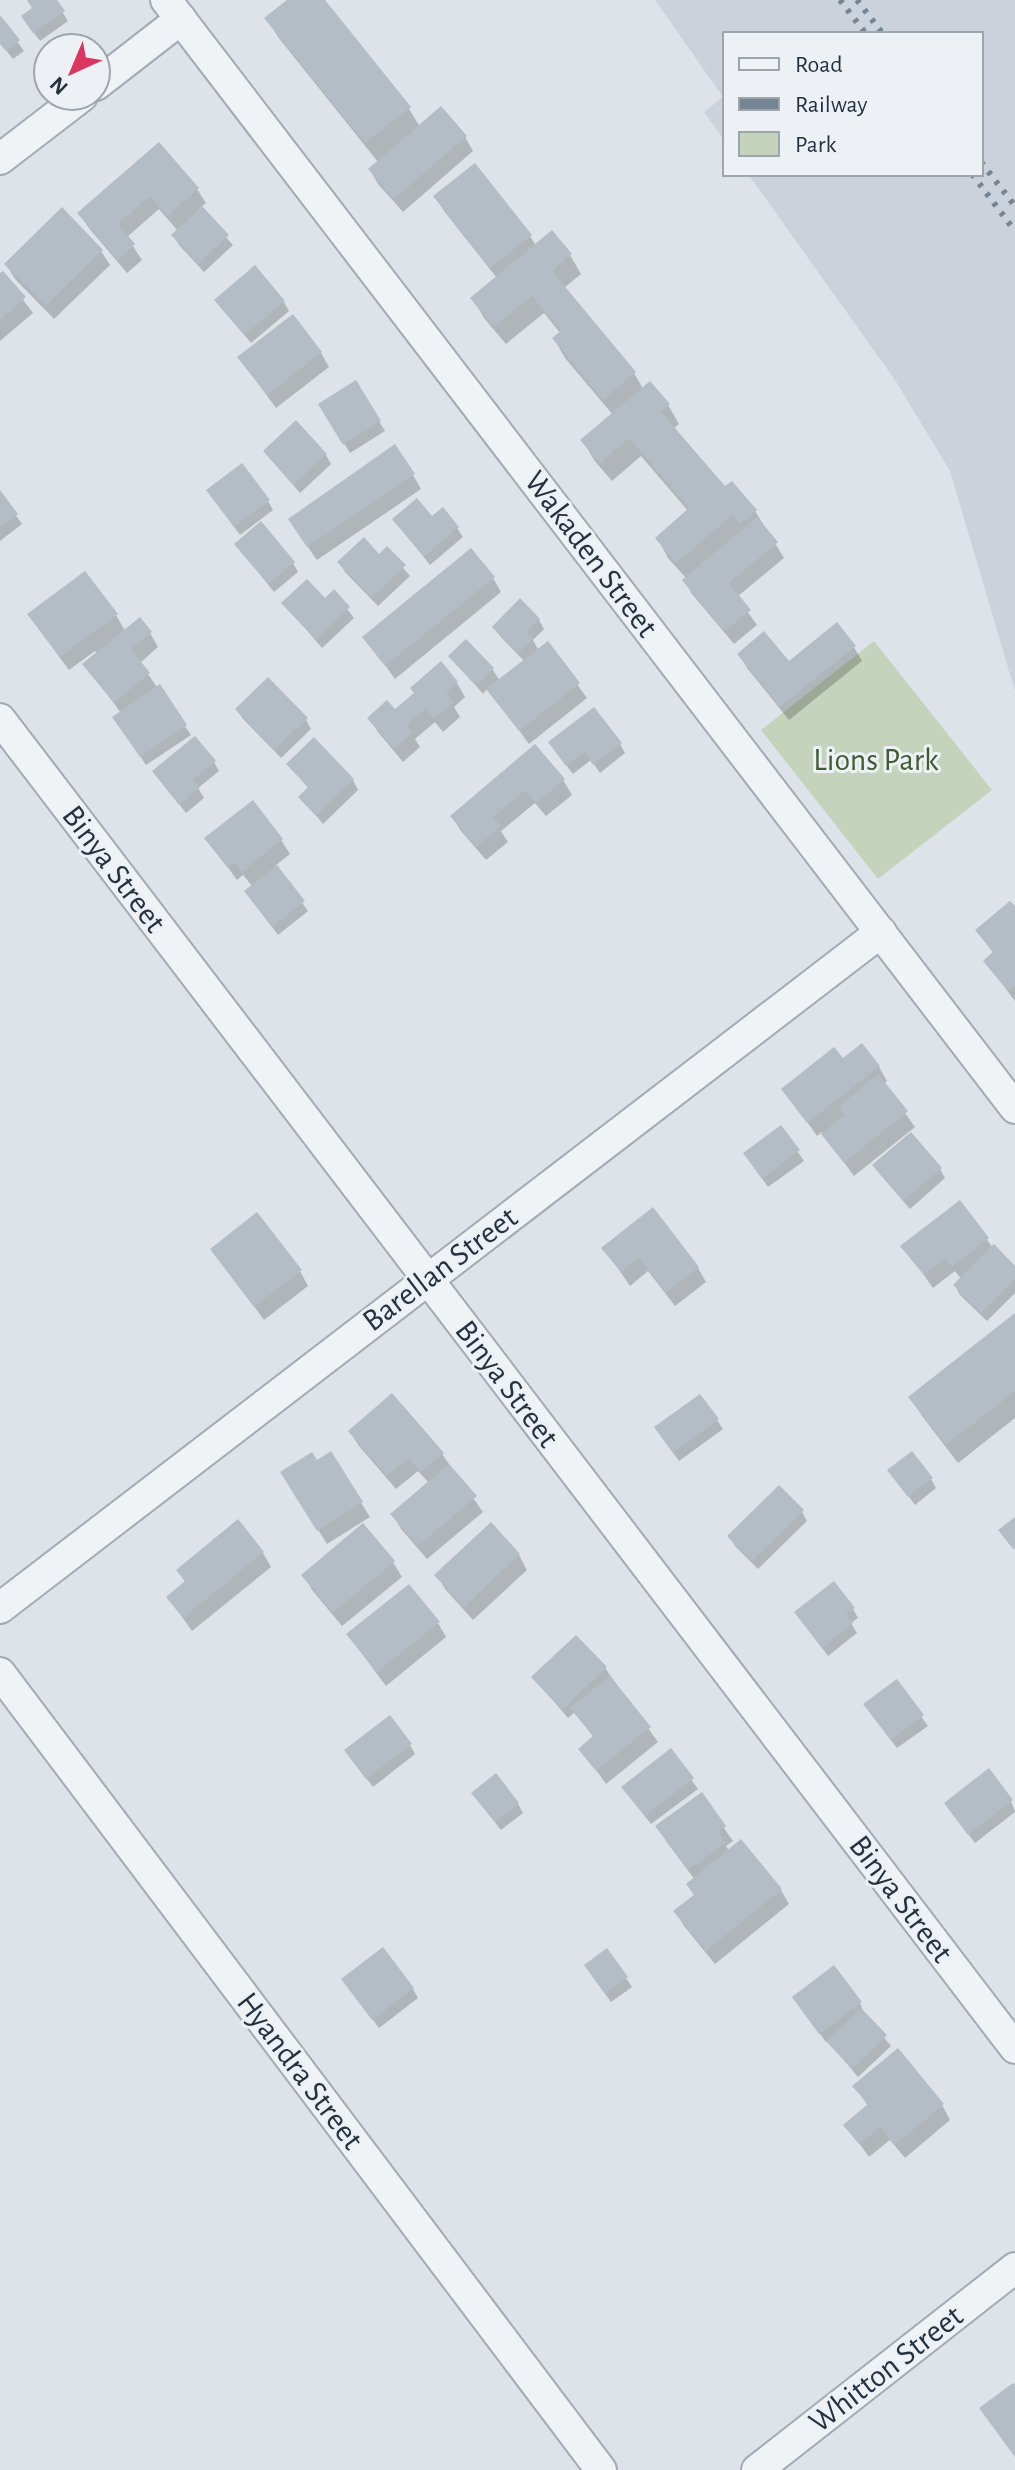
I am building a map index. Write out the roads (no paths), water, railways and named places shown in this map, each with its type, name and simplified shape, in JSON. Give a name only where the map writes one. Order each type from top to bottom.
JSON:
[{"type":"street","points":[[112,70],[174,10]]},
{"type":"street","name":"Wakaden Street","points":[[174,10],[1015,1108]]},
{"type":"street","points":[[0,159],[61,112]]},
{"type":"street","name":"Binya Street","points":[[0,719],[1015,2048]]},
{"type":"street","name":"Barellan Street","points":[[0,1608],[881,932]]},
{"type":"street","name":"Hyandra Street","points":[[0,1673],[601,2470]]},
{"type":"street","name":"Whitton Street","points":[[757,2470],[1015,2268]]},
{"type":"railway","points":[[840,0],[864,32]]},
{"type":"railway","points":[[857,0],[881,32]]},
{"type":"railway","points":[[983,165],[1015,206]]},
{"type":"railway","points":[[974,176],[1015,231]]},
{"type":"park label","name":"Lions Park","points":[[876,760]]}]
